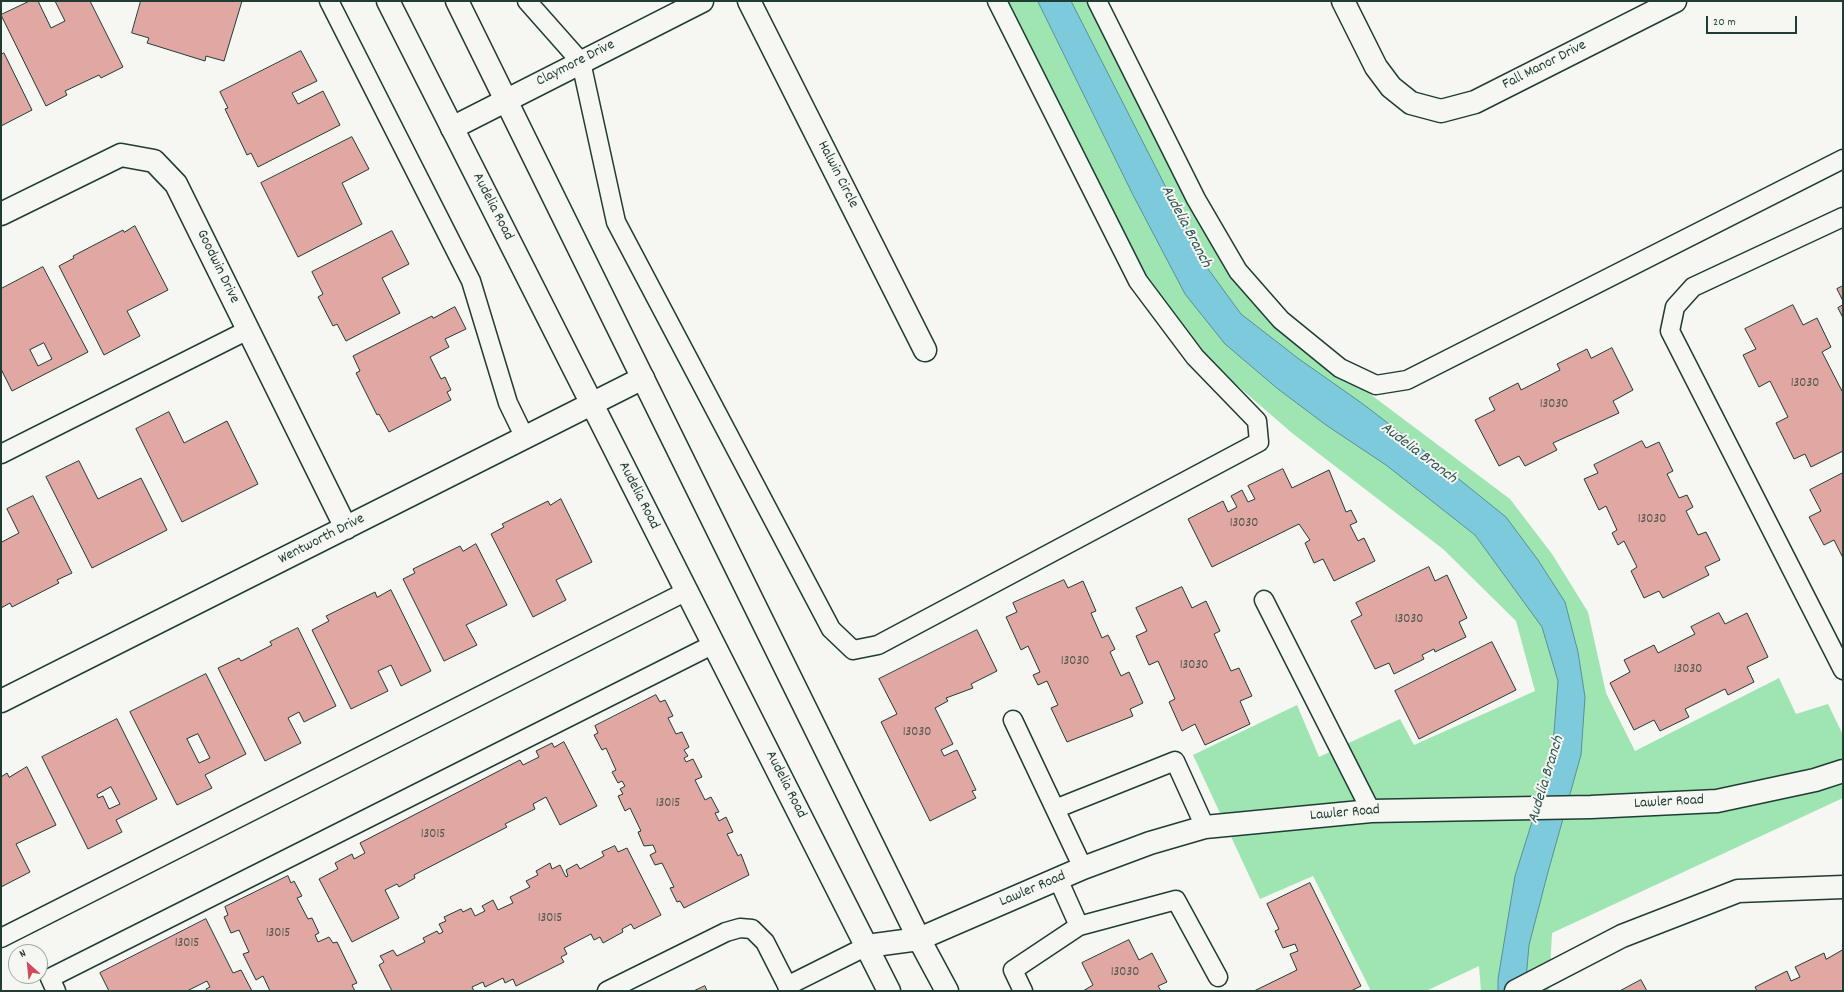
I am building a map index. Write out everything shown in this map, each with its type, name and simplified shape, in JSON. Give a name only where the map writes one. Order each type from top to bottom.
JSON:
[{"type":"street","name":"Audelia Road","points":[[388,1],[889,991]]},
{"type":"street","points":[[456,1],[919,939],[947,991]]},
{"type":"street","name":"Claymore Drive","points":[[452,128],[702,1]]},
{"type":"street","name":"Halwin Circle","points":[[749,1],[925,350]]},
{"type":"street","name":"Fall Manor Drive","points":[[1344,1],[1376,67],[1391,87],[1411,103],[1441,111],[1475,102],[1675,1]]},
{"type":"street","name":"Goodwin Drive","points":[[1,214],[121,155],[154,161],[176,184],[346,528]]},
{"type":"street","name":"Wentworth Drive","points":[[1,701],[643,378]]},
{"type":"street","name":"Lawler Road","points":[[866,946],[919,939],[1083,868],[1150,843],[1205,827],[1370,811],[1591,807],[1717,801],[1815,780],[1843,771]]},
{"type":"street","points":[[1516,991],[1622,936],[1738,891],[1843,887]]},
{"type":"lane","points":[[329,1],[471,281],[508,403],[525,438]]},
{"type":"lane","points":[[527,1],[581,62],[616,222],[831,629],[853,650],[878,645],[1258,442],[1257,421],[1195,357],[1138,281],[997,1]]},
{"type":"lane","points":[[1097,1],[1196,199],[1238,271],[1281,320],[1340,368],[1376,385],[1407,380],[1843,159]]},
{"type":"lane","points":[[1843,216],[1693,287],[1675,307],[1670,331],[1843,670]]},
{"type":"lane","points":[[1,454],[248,330]]},
{"type":"lane","points":[[1,938],[686,591]]},
{"type":"lane","points":[[1264,600],[1370,811]]},
{"type":"lane","points":[[56,991],[50,978],[714,644]]},
{"type":"lane","points":[[1013,720],[1083,868]]},
{"type":"lane","points":[[1055,809],[1175,761],[1205,827]]},
{"type":"lane","points":[[1058,879],[1079,926]]},
{"type":"lane","points":[[1023,991],[1013,970],[1079,926],[1176,900],[1218,978]]},
{"type":"lane","points":[[607,991],[726,932],[740,928],[752,929],[765,942],[789,988],[866,946]]},
{"type":"green space","points":[[1006,1],[1098,1],[1224,250],[1314,352],[1510,499],[1552,554],[1588,612],[1606,693],[1635,751],[1779,678],[1796,714],[1828,704],[1843,735],[1843,798],[1552,933],[1549,991],[1481,991],[1479,966],[1426,991],[1371,991],[1313,876],[1260,899],[1193,755],[1297,705],[1319,757],[1400,719],[1414,745],[1535,691],[1516,621],[1443,549],[1292,433],[1201,354],[1146,278]]},
{"type":"water","name":"Audelia Branch","points":[[1038,1],[1071,1],[1206,266],[1241,314],[1299,359],[1363,404],[1506,517],[1538,560],[1565,602],[1578,652],[1585,697],[1581,755],[1529,945],[1525,991],[1498,991],[1498,979],[1515,876],[1552,758],[1558,681],[1542,627],[1475,535],[1386,465],[1326,425],[1278,389],[1225,344],[1185,294],[1133,195]]},
{"type":"building","points":[[30,1],[38,1],[51,28],[65,21],[55,1],[90,1],[123,67],[101,78],[99,75],[65,91],[67,95],[46,106],[1,15]]},
{"type":"building","points":[[141,1],[242,1],[224,61],[206,56],[205,61],[147,43],[149,38],[132,33]]},
{"type":"building","points":[[301,51],[317,81],[292,93],[298,104],[323,91],[340,125],[258,167],[251,153],[247,155],[225,109],[228,108],[220,92]]},
{"type":"building","points":[[4,53],[32,110],[1,126],[1,55]]},
{"type":"building","points":[[352,137],[369,169],[342,183],[362,224],[298,257],[261,183]]},
{"type":"building","points":[[135,226],[168,290],[127,311],[140,336],[104,355],[59,266],[74,258],[73,256],[123,230],[124,232]]},
{"type":"building","points":[[392,231],[409,264],[382,278],[400,313],[346,341],[337,324],[333,326],[318,297],[323,294],[312,272]]},
{"type":"building","points":[[43,267],[88,352],[12,391],[1,369],[1,289]],"holes":[[[44,343],[52,359],[38,366],[30,350]]]},
{"type":"building","points":[[1843,286],[1843,301],[1837,289]]},
{"type":"building","points":[[1793,305],[1803,325],[1817,318],[1831,347],[1822,352],[1842,391],[1843,390],[1843,451],[1811,467],[1805,454],[1794,459],[1776,423],[1788,417],[1770,381],[1759,387],[1743,355],[1756,349],[1745,329]]},
{"type":"building","points":[[1843,305],[1843,318],[1838,308]]},
{"type":"building","points":[[455,307],[466,329],[445,339],[449,347],[430,357],[441,379],[445,377],[451,390],[447,392],[451,400],[389,432],[379,414],[377,415],[356,373],[360,371],[353,356],[432,316],[433,318]]},
{"type":"building","points":[[1612,348],[1633,390],[1613,401],[1619,413],[1553,443],[1557,450],[1525,466],[1519,456],[1499,466],[1475,420],[1495,410],[1489,398],[1518,383],[1521,390],[1560,370],[1557,364],[1587,349],[1591,358]]},
{"type":"building","points":[[169,412],[184,443],[227,421],[258,484],[182,522],[136,429]]},
{"type":"building","points":[[1642,441],[1646,448],[1659,442],[1673,471],[1667,474],[1679,498],[1687,495],[1693,507],[1686,511],[1698,535],[1706,532],[1720,560],[1705,567],[1709,575],[1663,598],[1659,591],[1644,598],[1631,571],[1637,567],[1624,541],[1618,545],[1612,533],[1617,530],[1606,506],[1599,510],[1584,479],[1598,473],[1594,465]]},
{"type":"building","points":[[79,461],[98,499],[141,478],[167,530],[92,568],[46,477]]},
{"type":"building","points":[[1283,469],[1292,488],[1329,470],[1346,512],[1351,510],[1357,522],[1350,525],[1358,541],[1364,538],[1375,561],[1334,581],[1323,559],[1314,563],[1305,543],[1310,540],[1299,524],[1212,567],[1188,519],[1223,501],[1228,512],[1237,507],[1231,496],[1242,490],[1248,502],[1255,499],[1248,486]]},
{"type":"building","points":[[1843,473],[1843,558],[1834,540],[1824,545],[1809,517],[1821,511],[1810,490]]},
{"type":"building","points":[[33,496],[72,573],[57,580],[59,583],[12,607],[10,603],[1,608],[1,541],[2,542],[19,533],[7,509]]},
{"type":"building","points":[[561,499],[592,562],[556,580],[566,600],[533,617],[491,534],[504,527],[502,524],[548,501],[550,505]]},
{"type":"building","points":[[476,544],[507,605],[466,625],[477,645],[444,661],[403,579],[415,573],[413,569],[460,546],[463,551]]},
{"type":"building","points":[[1429,567],[1435,581],[1447,575],[1467,618],[1459,622],[1466,637],[1435,652],[1434,649],[1422,655],[1424,659],[1394,674],[1389,663],[1375,669],[1351,621],[1362,615],[1356,603]]},
{"type":"building","points":[[1064,580],[1068,588],[1083,581],[1096,611],[1091,613],[1102,638],[1108,635],[1115,649],[1110,652],[1121,676],[1129,672],[1143,703],[1130,709],[1133,716],[1067,742],[1051,708],[1058,705],[1047,681],[1038,685],[1033,675],[1040,672],[1028,646],[1021,650],[1006,617],[1017,612],[1013,603]]},
{"type":"building","points":[[1182,587],[1192,608],[1206,601],[1220,631],[1214,634],[1231,671],[1239,668],[1252,696],[1240,701],[1250,724],[1205,745],[1195,724],[1182,731],[1169,702],[1175,699],[1158,661],[1149,665],[1136,636],[1147,631],[1136,608]]},
{"type":"building","points":[[391,590],[431,671],[401,686],[391,665],[378,671],[388,691],[351,709],[312,630],[329,621],[326,616],[375,592],[377,597]]},
{"type":"building","points":[[1719,613],[1725,624],[1747,613],[1768,657],[1747,667],[1754,682],[1728,695],[1725,689],[1685,709],[1689,717],[1660,731],[1654,720],[1634,730],[1610,683],[1630,672],[1624,660],[1654,645],[1658,653],[1695,634],[1691,627]]},
{"type":"building","points":[[298,628],[336,706],[304,722],[299,712],[288,718],[301,743],[265,761],[218,668],[239,658],[241,661],[272,645],[270,642]]},
{"type":"building","points":[[977,630],[997,671],[971,684],[973,688],[946,698],[948,701],[935,708],[953,744],[941,750],[944,756],[957,750],[976,790],[972,791],[976,798],[930,821],[881,722],[897,714],[879,679]]},
{"type":"building","points":[[1492,642],[1516,690],[1419,739],[1395,691]]},
{"type":"building","points":[[206,674],[246,754],[205,775],[212,788],[177,805],[130,712]],"holes":[[[198,734],[210,758],[199,763],[187,739]]]},
{"type":"building","points":[[656,695],[660,702],[665,700],[673,716],[668,718],[676,734],[682,732],[689,747],[684,750],[688,756],[684,758],[686,762],[693,759],[702,777],[695,780],[705,800],[711,797],[719,812],[715,813],[719,821],[726,817],[733,832],[727,834],[738,856],[741,854],[749,875],[684,908],[680,901],[677,902],[670,888],[674,887],[662,863],[655,865],[650,855],[656,852],[653,845],[644,846],[638,832],[641,831],[630,808],[625,811],[618,796],[623,794],[620,789],[625,786],[622,781],[618,783],[612,772],[616,770],[606,748],[602,750],[594,735],[598,733],[595,726]]},
{"type":"building","points":[[117,719],[157,799],[116,820],[122,832],[88,849],[42,757]],"holes":[[[111,787],[120,804],[109,809],[103,796],[98,798],[97,795]]]},
{"type":"building","points":[[564,742],[597,806],[560,825],[546,797],[533,804],[535,809],[505,824],[507,827],[414,875],[415,878],[399,887],[397,884],[385,890],[399,918],[352,942],[319,879],[338,869],[335,863],[352,854],[354,859],[365,853],[360,843],[520,760],[523,765],[539,757],[536,751],[552,743],[554,747]]},
{"type":"building","points":[[27,767],[56,825],[16,844],[30,872],[1,887],[1,777],[7,773],[9,777]]},
{"type":"building","points":[[615,846],[618,852],[627,848],[661,915],[634,929],[631,924],[622,929],[623,932],[603,943],[600,937],[594,940],[591,934],[564,948],[567,954],[561,957],[564,962],[516,986],[513,979],[505,983],[503,978],[485,987],[483,982],[472,987],[474,991],[392,991],[379,965],[384,962],[380,956],[393,950],[397,956],[425,942],[423,938],[437,931],[439,934],[443,932],[439,924],[446,921],[444,917],[461,909],[463,912],[471,908],[475,916],[485,911],[482,906],[493,900],[498,910],[513,903],[510,897],[530,887],[526,881],[538,875],[536,871],[550,863],[552,869],[560,865],[566,877],[568,876],[566,870],[577,864],[580,869],[604,856],[602,852]]},
{"type":"building","points":[[288,876],[291,883],[294,881],[302,896],[297,898],[308,919],[312,918],[319,933],[315,935],[318,942],[329,937],[333,943],[337,942],[357,983],[352,985],[355,991],[270,991],[263,976],[256,980],[243,954],[249,952],[239,930],[231,933],[224,917],[228,915],[225,907]]},
{"type":"building","points":[[1310,883],[1361,986],[1351,991],[1254,991],[1297,970],[1290,954],[1298,951],[1295,944],[1283,948],[1275,931],[1279,929],[1267,904]]},
{"type":"building","points":[[206,919],[233,973],[241,970],[252,991],[207,991],[206,989],[210,987],[207,981],[187,991],[109,991],[100,973]]},
{"type":"building","points":[[1129,940],[1139,960],[1152,953],[1167,982],[1158,986],[1161,991],[1083,991],[1093,985],[1082,963]]},
{"type":"building","points":[[1843,950],[1843,991],[1757,991],[1755,987],[1787,971],[1791,981],[1800,977],[1795,967],[1824,953],[1826,959]]},
{"type":"building","points":[[1641,980],[1647,991],[1620,991]]},
{"type":"building","points":[[705,986],[707,991],[694,991]]}]
